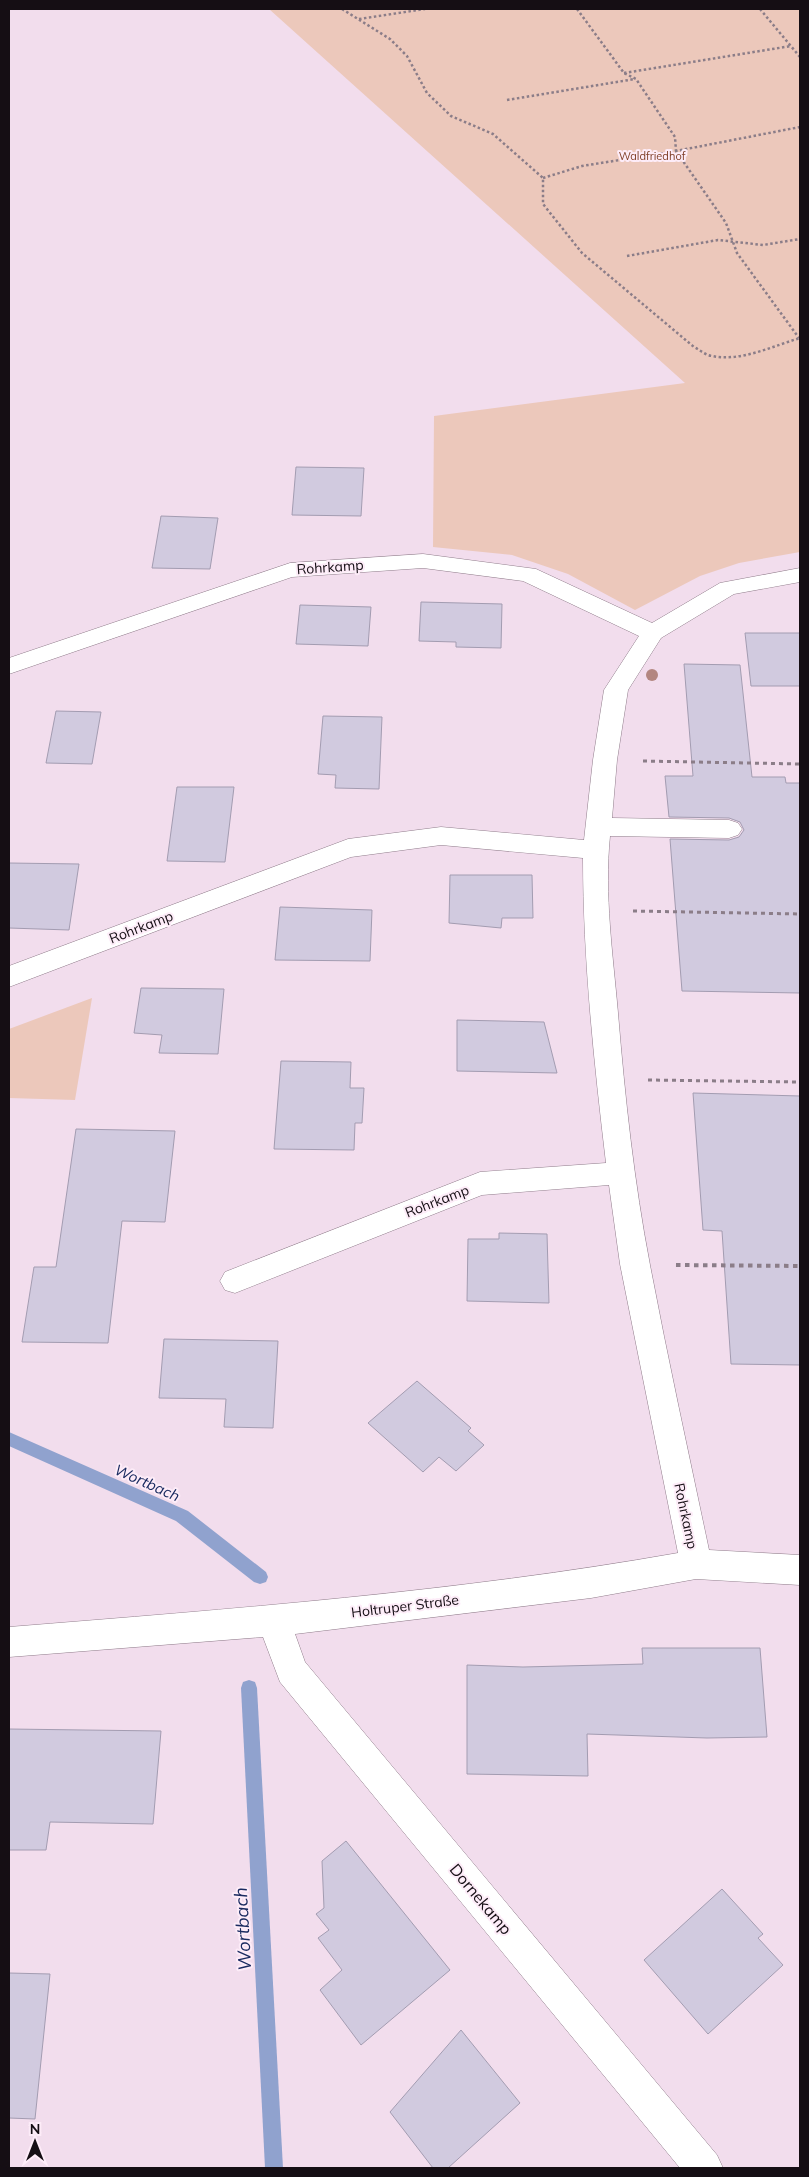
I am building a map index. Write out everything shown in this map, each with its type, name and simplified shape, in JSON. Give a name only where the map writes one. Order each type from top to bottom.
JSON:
[{"type":"street","name":"Rohrkamp","points":[[9,666],[290,570],[423,561],[528,574],[653,633]]},
{"type":"street","name":"Rohrkamp","points":[[696,1564],[635,1264],[621,1173],[610,1080],[596,911],[597,838],[604,760],[616,690],[653,633],[728,588],[800,575]]},
{"type":"street","points":[[597,838],[729,829]]},
{"type":"street","name":"Rohrkamp","points":[[9,977],[348,848],[441,836],[597,838]]},
{"type":"street","name":"Rohrkamp","points":[[235,1281],[480,1184],[621,1173]]},
{"type":"street","name":"Holtruper Straße","points":[[9,1642],[274,1621],[591,1583],[696,1564],[800,1570]]},
{"type":"street","name":"Dornekamp","points":[[274,1621],[292,1671],[704,2168]]},
{"type":"path","points":[[342,9],[390,39],[406,56],[427,93],[451,116],[493,134],[543,178],[543,204],[582,253],[694,347],[710,356],[728,356],[746,354],[800,338],[738,253],[726,224],[676,151],[675,137],[636,79],[624,73],[577,9]]},
{"type":"path","points":[[358,19],[425,9]]},
{"type":"path","points":[[760,9],[800,57]]},
{"type":"path","points":[[624,73],[791,46]]},
{"type":"path","points":[[506,100],[636,79]]},
{"type":"path","points":[[543,178],[582,166],[676,151],[800,127]]},
{"type":"path","points":[[627,256],[718,240],[733,240],[763,245],[800,239]]},
{"type":"path","points":[[604,760],[800,764]]},
{"type":"path","points":[[596,911],[800,914]]},
{"type":"path","points":[[610,1080],[800,1082]]},
{"type":"path","points":[[635,1264],[800,1266]]},
{"type":"green space","name":"Waldfriedhof","points":[[269,9],[800,9],[800,552],[739,563],[700,576],[635,610],[568,574],[512,555],[433,547],[434,416],[685,383]]},
{"type":"green space","points":[[92,998],[75,1100],[9,1098],[9,1029]]},
{"type":"building","points":[[296,467],[364,468],[361,516],[292,515]]},
{"type":"building","points":[[161,516],[218,518],[210,569],[152,568]]},
{"type":"building","points":[[421,602],[502,604],[501,648],[456,647],[456,642],[419,641]]},
{"type":"building","points":[[300,605],[371,607],[368,646],[296,644]]},
{"type":"building","points":[[745,633],[800,633],[800,686],[751,686]]},
{"type":"building","points":[[684,664],[740,665],[752,777],[785,777],[786,783],[800,783],[800,993],[682,991],[670,839],[729,840],[739,837],[744,830],[740,822],[729,818],[669,817],[665,776],[693,776]]},
{"type":"building","points":[[56,711],[101,712],[92,764],[46,763]]},
{"type":"building","points":[[323,716],[382,717],[379,789],[335,788],[336,775],[318,774]]},
{"type":"building","points":[[177,787],[234,787],[225,862],[167,861]]},
{"type":"building","points":[[9,863],[79,864],[69,930],[9,928]]},
{"type":"building","points":[[450,875],[532,875],[533,918],[502,918],[501,928],[449,923]]},
{"type":"building","points":[[280,907],[372,910],[370,961],[275,960]]},
{"type":"building","points":[[141,988],[224,989],[218,1054],[159,1053],[162,1035],[134,1033]]},
{"type":"building","points":[[457,1020],[544,1022],[557,1073],[457,1071]]},
{"type":"building","points":[[281,1061],[351,1062],[350,1088],[364,1088],[362,1123],[355,1123],[354,1150],[274,1149]]},
{"type":"building","points":[[693,1093],[800,1096],[800,1365],[731,1364],[722,1231],[703,1230]]},
{"type":"building","points":[[76,1129],[175,1131],[165,1222],[122,1221],[108,1343],[22,1342],[34,1267],[56,1267]]},
{"type":"building","points":[[499,1233],[547,1234],[549,1303],[467,1301],[468,1239],[499,1239]]},
{"type":"building","points":[[164,1339],[278,1341],[273,1428],[224,1427],[226,1399],[159,1398]]},
{"type":"building","points":[[417,1381],[471,1428],[468,1431],[484,1445],[456,1471],[439,1457],[423,1472],[368,1423]]},
{"type":"building","points":[[642,1648],[760,1648],[767,1737],[707,1738],[587,1734],[588,1776],[467,1774],[467,1665],[523,1667],[643,1664]]},
{"type":"building","points":[[9,1729],[161,1731],[153,1824],[50,1822],[46,1850],[9,1850]]},
{"type":"building","points":[[346,1841],[450,1970],[361,2045],[320,1990],[342,1970],[318,1938],[329,1930],[316,1914],[324,1908],[322,1861]]},
{"type":"building","points":[[722,1889],[763,1934],[758,1938],[783,1965],[708,2034],[644,1960]]},
{"type":"building","points":[[9,1973],[50,1974],[35,2119],[9,2118]]},
{"type":"building","points":[[461,2030],[520,2103],[448,2168],[433,2168],[390,2112]]},
{"type":"waterway","name":"Wortbach","points":[[9,1439],[182,1516],[260,1577]]},
{"type":"waterway","name":"Wortbach","points":[[249,1688],[274,2168]]}]
